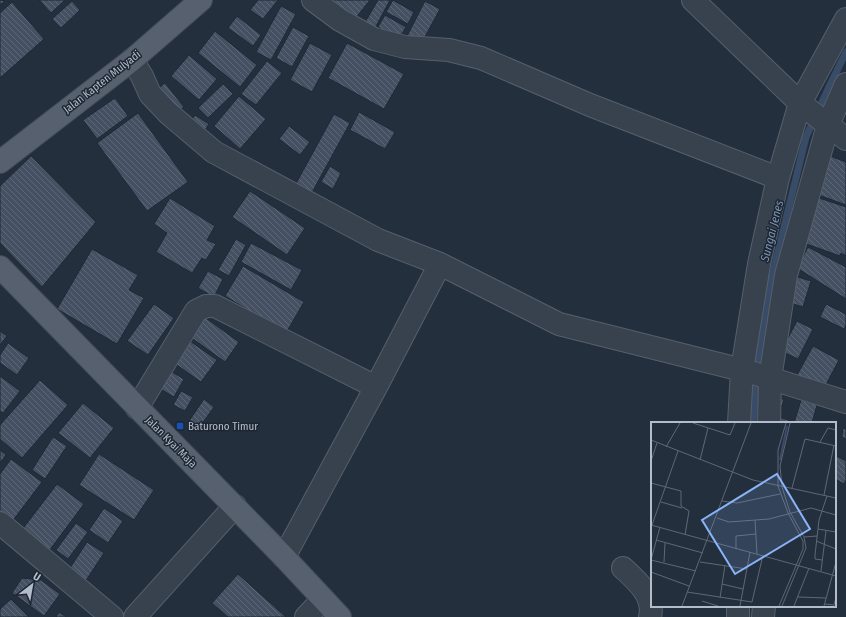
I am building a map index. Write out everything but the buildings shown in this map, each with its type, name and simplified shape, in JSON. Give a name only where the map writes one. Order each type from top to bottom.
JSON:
[{"type":"main road","name":"Jalan Kapten Mulyadi","points":[[0,162],[132,60],[201,0]]},
{"type":"main road","name":"Jalan Kyai Maja","points":[[0,267],[235,506],[340,617]]},
{"type":"street","points":[[313,0],[340,20],[374,39],[405,47],[449,50],[481,58],[590,105],[778,178]]},
{"type":"street","points":[[693,0],[803,106],[846,139]]},
{"type":"street","points":[[768,422],[757,375],[759,264],[778,178],[803,106],[846,19]]},
{"type":"street","points":[[132,60],[142,76],[150,94],[168,114],[214,152],[378,240],[440,264],[559,324],[757,375],[846,402]]},
{"type":"street","points":[[739,422],[757,375],[786,275],[826,123],[846,84]]},
{"type":"street","points":[[284,557],[376,387],[440,264]]},
{"type":"street","points":[[137,408],[196,311],[206,306],[215,306],[376,387]]},
{"type":"street","points":[[135,617],[235,506]]},
{"type":"street","points":[[0,523],[112,617]]},
{"type":"street","points":[[623,568],[645,590],[652,610],[650,617]]},
{"type":"street","points":[[306,617],[323,599]]},
{"type":"street","points":[[763,617],[764,607]]},
{"type":"waterway","name":"Sungai Jenes","points":[[753,422],[758,363],[770,285],[806,137],[846,52]]},
{"type":"place","name":"Baturono Timur","points":[[180,426]]}]
